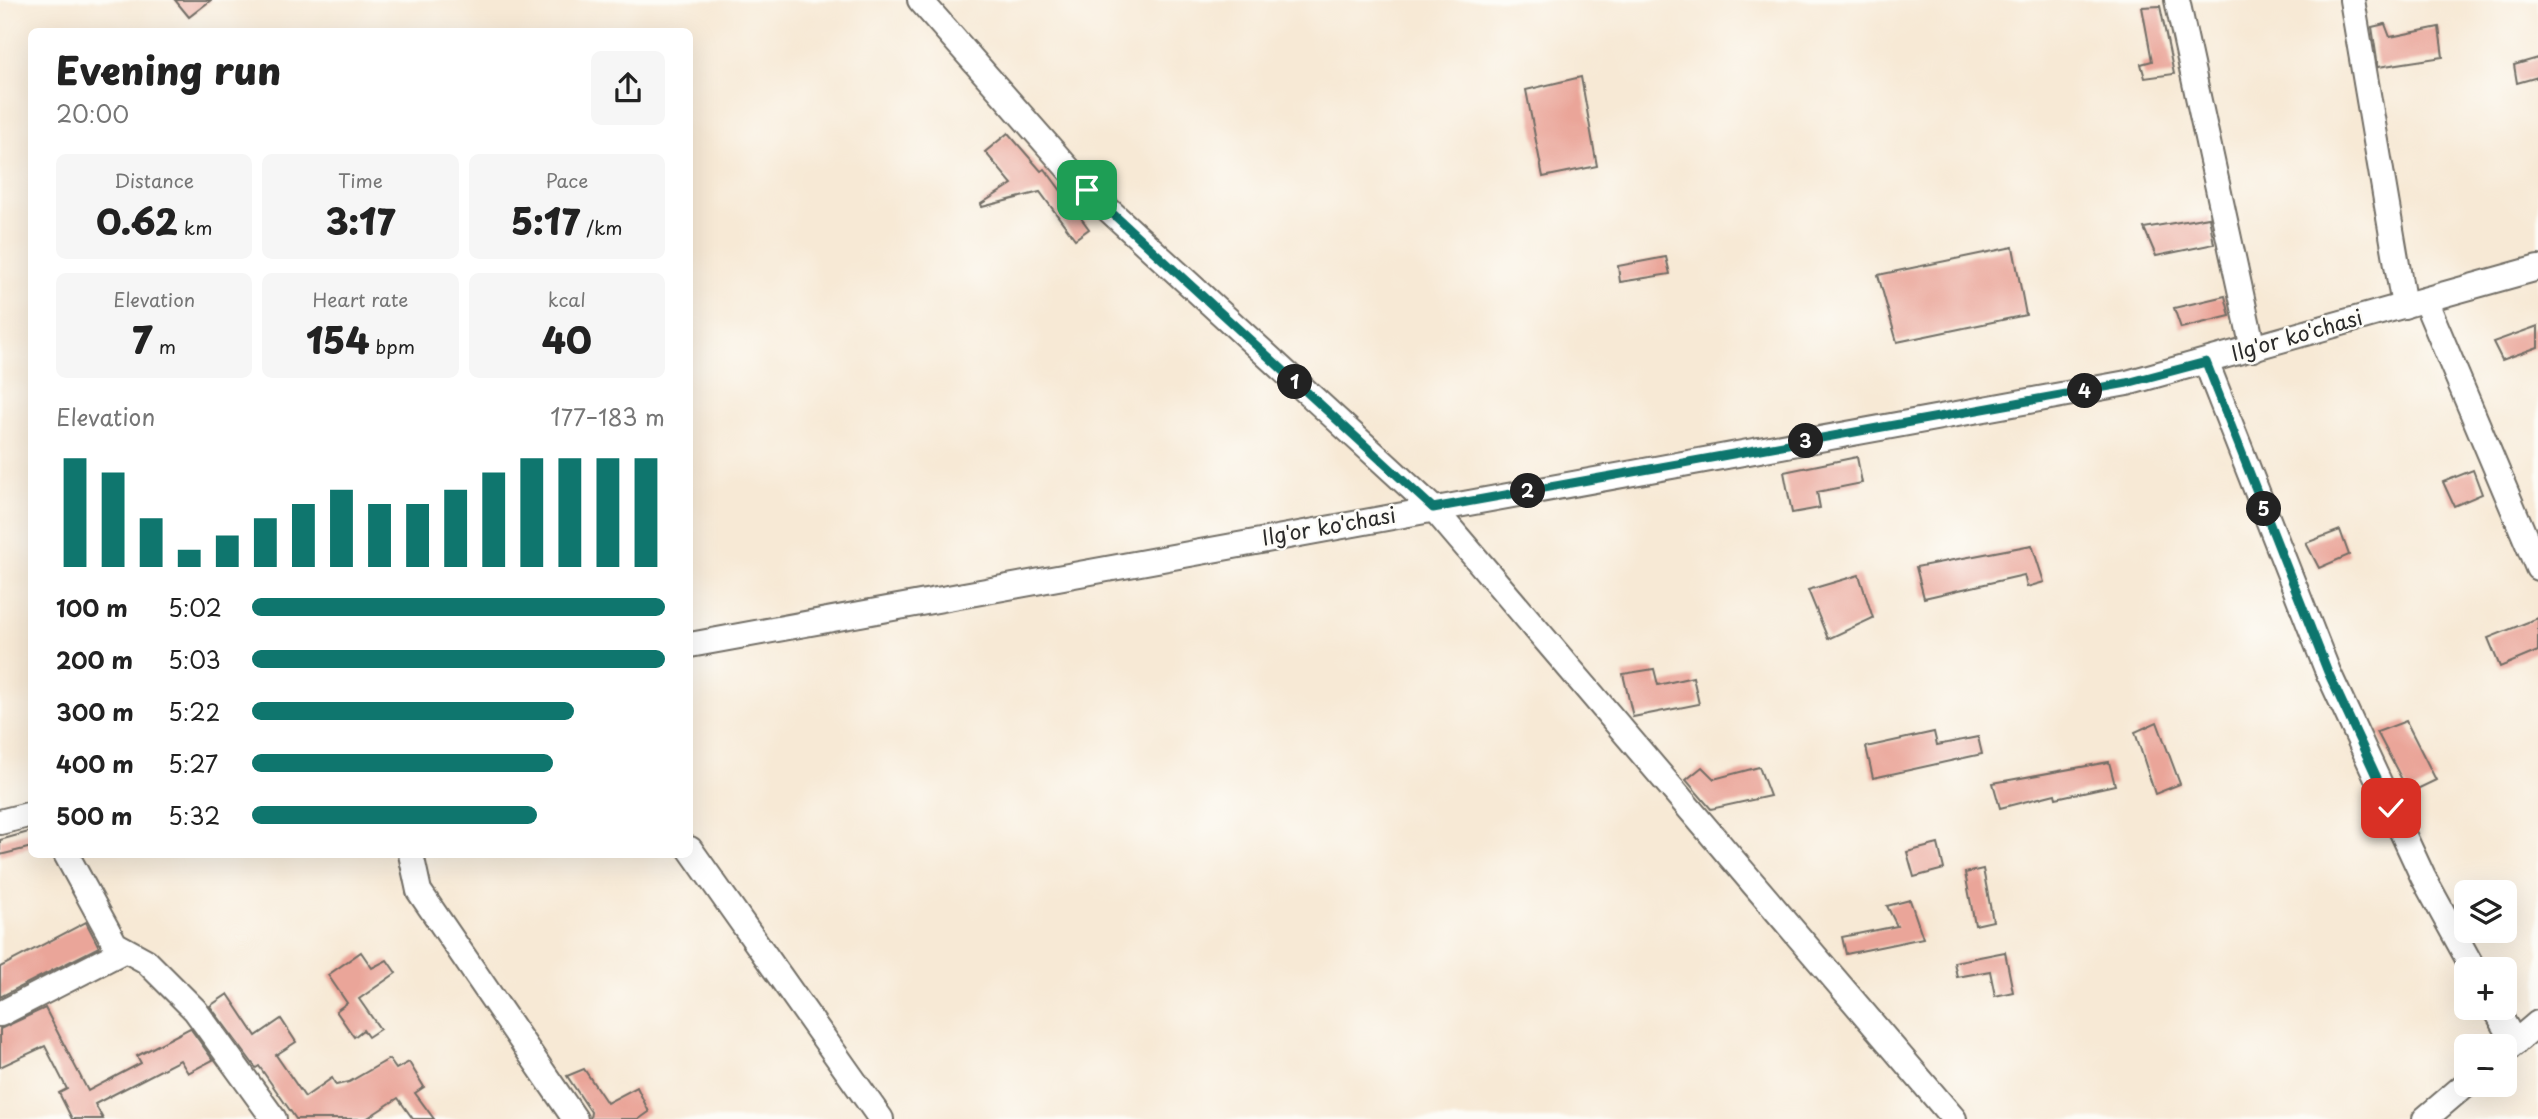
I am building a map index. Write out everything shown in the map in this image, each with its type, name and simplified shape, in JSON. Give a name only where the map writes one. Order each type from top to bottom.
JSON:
[{"type":"street","points":[[920,0],[1087,190],[1433,508],[1954,1119]]},
{"type":"street","points":[[2177,0],[2253,349]]},
{"type":"street","points":[[2352,0],[2414,303],[2538,568]]},
{"type":"street","name":"Ilg'or ko'chasi","points":[[693,644],[2127,383],[2538,268]]},
{"type":"street","points":[[2206,362],[2328,672],[2423,877],[2467,957]]},
{"type":"street","points":[[0,822],[28,815]]},
{"type":"street","points":[[693,853],[881,1119]]},
{"type":"street","points":[[68,858],[114,944],[146,961],[195,1010],[274,1119]]},
{"type":"street","points":[[412,858],[419,891],[575,1119]]},
{"type":"street","points":[[0,1014],[125,950]]},
{"type":"street","points":[[2517,1041],[2538,1023]]},
{"type":"street","points":[[2425,1119],[2454,1094]]},
{"type":"building","points":[[175,0],[211,0],[189,17]]},
{"type":"building","points":[[2160,6],[2174,74],[2145,78],[2141,64],[2152,61],[2142,7]]},
{"type":"building","points":[[2385,24],[2390,37],[2439,27],[2443,57],[2378,67],[2372,27]]},
{"type":"building","points":[[2538,58],[2538,77],[2517,83],[2514,65]]},
{"type":"building","points":[[1581,77],[1597,166],[1543,177],[1526,90]]},
{"type":"building","points":[[1008,133],[1041,171],[1045,169],[1089,229],[1075,239],[1040,192],[982,207],[981,204],[1012,184],[985,152]]},
{"type":"building","points":[[2209,217],[2214,244],[2156,256],[2144,228]]},
{"type":"building","points":[[2013,247],[2026,315],[1897,342],[1878,275]]},
{"type":"building","points":[[1666,257],[1670,274],[1620,282],[1618,266]]},
{"type":"building","points":[[2225,296],[2230,316],[2181,328],[2174,308]]},
{"type":"building","points":[[2538,326],[2538,347],[2502,360],[2493,342]]},
{"type":"building","points":[[1857,457],[1862,483],[1817,492],[1820,508],[1792,513],[1784,472]]},
{"type":"building","points":[[2473,470],[2482,494],[2454,506],[2443,482]]},
{"type":"building","points":[[2340,530],[2349,555],[2319,568],[2306,543]]},
{"type":"building","points":[[2032,545],[2044,582],[2027,587],[2024,575],[1924,598],[1916,567]]},
{"type":"building","points":[[1859,575],[1873,618],[1828,639],[1808,590]]},
{"type":"building","points":[[2538,618],[2538,651],[2500,667],[2488,638]]},
{"type":"building","points":[[1654,669],[1658,685],[1693,677],[1699,704],[1633,717],[1623,674]]},
{"type":"building","points":[[2406,721],[2436,780],[2409,793],[2377,732]]},
{"type":"building","points":[[2157,722],[2180,784],[2155,794],[2135,732]]},
{"type":"building","points":[[1934,732],[1937,745],[1978,737],[1982,754],[1873,778],[1866,747]]},
{"type":"building","points":[[2109,762],[2115,785],[2056,798],[2055,794],[2000,808],[1993,783]]},
{"type":"building","points":[[1702,767],[1714,779],[1759,767],[1770,796],[1711,809],[1686,780]]},
{"type":"building","points":[[28,832],[28,848],[0,855],[0,840]]},
{"type":"building","points":[[1938,844],[1944,869],[1914,877],[1907,852]]},
{"type":"building","points":[[1983,869],[1993,921],[1975,925],[1965,873]]},
{"type":"building","points":[[1910,900],[1923,938],[1846,954],[1842,937],[1897,926],[1887,906]]},
{"type":"building","points":[[86,922],[99,947],[0,997],[0,967]]},
{"type":"building","points":[[361,952],[372,968],[387,960],[396,973],[359,999],[380,1029],[368,1037],[363,1030],[354,1037],[336,1011],[347,1003],[328,975]]},
{"type":"building","points":[[2005,952],[2013,992],[1995,996],[1990,971],[1957,977],[1954,962]]},
{"type":"building","points":[[228,994],[256,1036],[281,1019],[296,1042],[276,1055],[305,1097],[332,1078],[336,1085],[349,1082],[389,1059],[396,1069],[409,1062],[424,1087],[415,1093],[434,1119],[413,1119],[398,1098],[366,1119],[296,1119],[259,1066],[256,1068],[210,1006]]},
{"type":"building","points":[[45,1008],[88,1091],[141,1063],[137,1056],[190,1028],[213,1060],[188,1073],[180,1060],[95,1104],[103,1119],[72,1119],[59,1093],[67,1089],[45,1046],[0,1067],[0,1029]]},
{"type":"building","points":[[584,1069],[607,1103],[637,1087],[649,1112],[639,1119],[590,1119],[591,1112],[567,1076]]},
{"type":"route","points":[[1087,190],[1433,508],[2127,383],[2206,362],[2328,672],[2391,808]]}]
